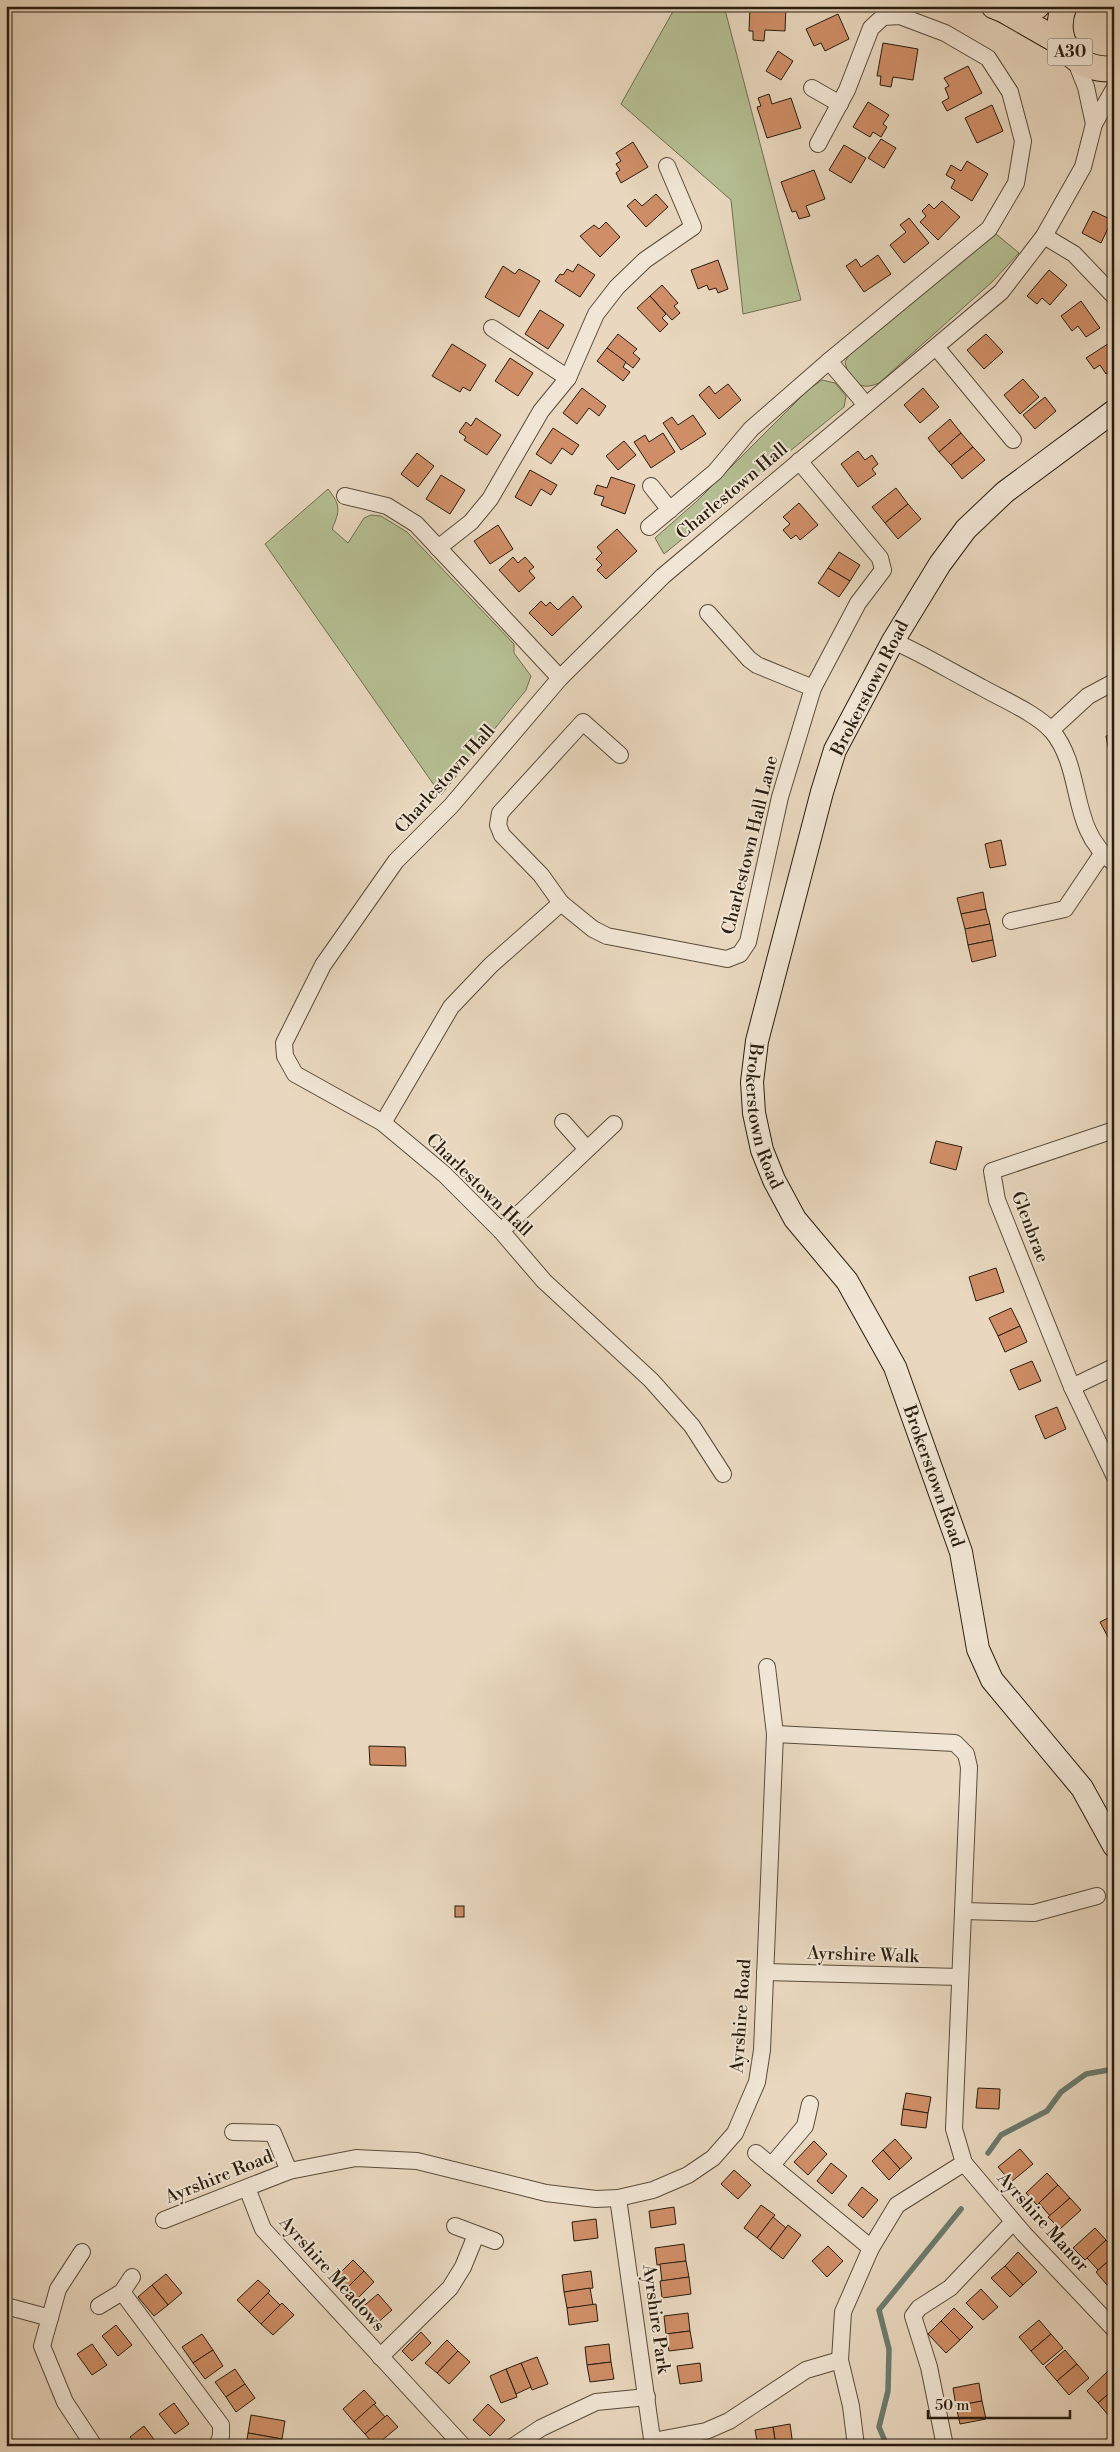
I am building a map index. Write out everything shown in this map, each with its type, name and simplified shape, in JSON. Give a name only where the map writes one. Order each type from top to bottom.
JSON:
[{"type":"main road","name":"A30","points":[[999,8],[1037,6]]},
{"type":"main road","name":"A30","points":[[1064,6],[1060,30],[1069,51]]},
{"type":"main road","name":"A30","points":[[999,8],[1093,68],[1114,69]]},
{"type":"street","points":[[649,527],[715,472],[751,429],[829,361],[989,229],[1016,183],[1023,141],[1010,92],[988,58],[945,33],[900,16],[883,17],[871,28],[840,104],[818,144]]},
{"type":"street","name":"Charlestown Hall","points":[[1069,51],[1086,87],[1094,124]]},
{"type":"street","points":[[812,88],[840,104]]},
{"type":"street","name":"Charlestown Hall","points":[[723,1474],[692,1426],[651,1380],[544,1281],[501,1231],[444,1174],[383,1123],[295,1074],[285,1056],[284,1043],[322,964],[396,861],[451,806],[560,678],[663,576],[1001,292],[1044,236],[1082,167],[1094,124],[1114,89]]},
{"type":"street","points":[[438,548],[471,522],[490,499],[541,411],[568,378],[596,314],[617,287],[645,260],[693,228],[666,166]]},
{"type":"street","points":[[1044,236],[1074,254],[1114,296]]},
{"type":"street","points":[[492,328],[568,378]]},
{"type":"street","points":[[936,347],[1013,440]]},
{"type":"street","points":[[829,361],[866,405]]},
{"type":"street","name":"Brokerstown Road","points":[[1114,411],[1005,492],[966,529],[940,564],[893,640],[835,750],[822,792],[757,1041],[752,1082],[754,1113],[762,1150],[774,1180],[795,1219],[847,1282],[895,1367],[961,1552],[978,1649],[992,1680],[1082,1788],[1114,1846]]},
{"type":"street","name":"Charlestown Hall Lane","points":[[620,754],[583,722],[500,813],[498,825],[502,835],[541,875],[561,903],[593,929],[608,936],[728,960],[740,954],[748,942],[780,796],[813,688],[858,603],[883,570],[880,558],[799,461]]},
{"type":"street","points":[[651,486],[670,510]]},
{"type":"street","points":[[346,496],[388,506],[416,524],[560,678]]},
{"type":"street","points":[[708,613],[749,659],[758,665],[813,688]]},
{"type":"street","points":[[893,640],[1025,711],[1051,730],[1069,765],[1082,819],[1091,841],[1108,858],[1065,909],[1011,921]]},
{"type":"street","points":[[1051,730],[1088,696],[1114,682]]},
{"type":"street","points":[[383,1123],[451,1007],[491,965],[561,903]]},
{"type":"street","points":[[563,1122],[587,1149]]},
{"type":"street","points":[[501,1231],[614,1124]]},
{"type":"street","name":"Glenbrae","points":[[1114,1130],[992,1171],[997,1200],[1072,1387],[1114,1475]]},
{"type":"street","points":[[1072,1387],[1114,1367]]},
{"type":"street","name":"Ayrshire Road","points":[[164,2220],[289,2171],[356,2158],[417,2161],[546,2193],[596,2199],[618,2198],[653,2190],[688,2175],[713,2158],[735,2133],[757,2082],[762,2050],[775,1734],[767,1667]]},
{"type":"street","points":[[775,1734],[955,1743],[966,1754],[969,1768],[954,2129],[964,2163],[897,2205],[871,2248],[844,2312],[840,2360],[851,2406],[856,2446]]},
{"type":"street","points":[[963,1911],[1034,1913],[1097,1896]]},
{"type":"street","name":"Ayrshire Walk","points":[[765,1972],[960,1977]]},
{"type":"street","points":[[771,2166],[805,2126],[810,2104]]},
{"type":"street","name":"Ayrshire Road","points":[[233,2132],[273,2133],[289,2171]]},
{"type":"street","points":[[756,2154],[871,2248]]},
{"type":"street","name":"Ayrshire Manor","points":[[964,2163],[1013,2222],[1114,2329]]},
{"type":"street","name":"Ayrshire Meadows","points":[[247,2188],[263,2229],[462,2446]]},
{"type":"street","name":"Ayrshire Park","points":[[618,2198],[653,2443]]},
{"type":"street","points":[[945,2446],[929,2366],[913,2316],[920,2308],[950,2288],[1013,2222]]},
{"type":"street","points":[[455,2226],[476,2236],[495,2241]]},
{"type":"street","name":"Ayrshire Meadows","points":[[380,2357],[450,2288],[463,2267],[476,2236]]},
{"type":"street","points":[[82,2252],[58,2289],[42,2346],[65,2402],[94,2446]]},
{"type":"street","points":[[99,2306],[122,2292],[132,2277]]},
{"type":"street","points":[[122,2292],[221,2425],[221,2436],[217,2446]]},
{"type":"street","points":[[6,2306],[50,2318]]},
{"type":"street","points":[[653,2443],[706,2431],[729,2421],[806,2370],[840,2360]]},
{"type":"street","points":[[514,2446],[541,2428],[596,2402],[647,2397]]},
{"type":"green space","points":[[676,6],[724,6],[801,300],[743,314],[731,200],[621,104]]},
{"type":"green space","points":[[996,234],[1019,253],[992,282],[879,383],[866,386],[856,383],[849,375],[845,362],[850,353]]},
{"type":"green space","points":[[822,380],[835,383],[846,396],[844,407],[664,554],[655,538],[697,501],[809,389]]},
{"type":"green space","points":[[328,489],[335,499],[338,508],[337,517],[332,529],[348,543],[364,518],[371,515],[381,516],[407,532],[514,644],[514,653],[531,676],[526,690],[441,795],[265,544]]},
{"type":"building","points":[[750,6],[786,6],[785,31],[765,30],[764,41],[753,40],[753,31],[749,31]]},
{"type":"building","points":[[838,14],[849,39],[825,51],[821,43],[814,46],[806,29]]},
{"type":"building","points":[[883,43],[918,49],[913,80],[893,77],[891,87],[880,85],[881,76],[877,76]]},
{"type":"building","points":[[778,51],[793,61],[781,80],[766,71]]},
{"type":"building","points":[[968,66],[982,93],[947,111],[942,102],[949,98],[945,88],[949,86],[944,78]]},
{"type":"building","points":[[769,94],[772,104],[791,98],[801,128],[767,138],[757,107],[761,106],[758,98]]},
{"type":"building","points":[[868,102],[889,115],[883,124],[887,127],[881,137],[873,132],[870,137],[853,127]]},
{"type":"building","points":[[992,105],[1003,131],[977,143],[965,118]]},
{"type":"building","points":[[881,139],[896,148],[884,168],[868,158]]},
{"type":"building","points":[[633,142],[648,167],[621,183],[616,173],[620,170],[616,164],[621,161],[616,153]]},
{"type":"building","points":[[844,145],[866,158],[851,183],[829,170]]},
{"type":"building","points":[[967,161],[988,174],[972,201],[951,188],[955,180],[946,175],[951,165],[961,171]]},
{"type":"building","points":[[814,170],[825,199],[806,206],[810,216],[799,219],[796,211],[792,212],[781,182]]},
{"type":"building","points":[[656,194],[668,207],[646,227],[627,206],[635,199],[642,206]]},
{"type":"building","points":[[942,201],[960,217],[938,240],[920,222],[926,216],[922,211],[929,204],[934,209]]},
{"type":"building","points":[[1093,211],[1112,220],[1101,243],[1082,233]]},
{"type":"building","points":[[909,218],[929,243],[904,263],[890,245],[906,232],[900,225]]},
{"type":"building","points":[[606,222],[620,237],[600,257],[580,236],[594,225],[599,229]]},
{"type":"building","points":[[878,255],[891,274],[864,292],[846,266],[856,259],[861,267]]},
{"type":"building","points":[[718,260],[728,289],[718,293],[716,288],[709,290],[707,285],[698,289],[691,270]]},
{"type":"building","points":[[578,264],[595,275],[580,297],[555,281],[567,269],[573,272]]},
{"type":"building","points":[[503,266],[515,274],[519,269],[540,281],[519,317],[485,297]]},
{"type":"building","points":[[1049,270],[1067,285],[1050,305],[1042,298],[1037,304],[1027,296]]},
{"type":"building","points":[[662,285],[678,303],[674,306],[680,313],[672,320],[650,296]]},
{"type":"building","points":[[650,296],[666,314],[662,318],[668,324],[660,332],[637,308]]},
{"type":"building","points":[[1081,301],[1100,328],[1086,337],[1078,326],[1072,331],[1061,316]]},
{"type":"building","points":[[540,310],[564,325],[548,349],[525,334]]},
{"type":"building","points":[[618,334],[637,349],[633,353],[640,359],[633,368],[607,348]]},
{"type":"building","points":[[986,334],[1003,352],[984,369],[967,350]]},
{"type":"building","points":[[1114,340],[1114,369],[1106,374],[1100,365],[1094,369],[1086,358]]},
{"type":"building","points":[[452,344],[486,365],[470,391],[463,387],[460,392],[432,376]]},
{"type":"building","points":[[607,348],[626,362],[623,367],[630,372],[623,381],[597,361]]},
{"type":"building","points":[[510,358],[533,373],[518,396],[495,381]]},
{"type":"building","points":[[1023,379],[1039,397],[1020,414],[1004,395]]},
{"type":"building","points":[[728,384],[741,400],[719,419],[699,395],[709,386],[715,394]]},
{"type":"building","points":[[582,388],[606,406],[599,416],[589,408],[577,424],[563,413]]},
{"type":"building","points":[[923,388],[939,407],[920,423],[904,405]]},
{"type":"building","points":[[1045,397],[1056,411],[1035,429],[1023,415]]},
{"type":"building","points":[[693,415],[706,434],[681,450],[663,423],[672,417],[678,425]]},
{"type":"building","points":[[476,418],[501,435],[487,455],[464,440],[466,437],[459,432],[466,422],[471,426]]},
{"type":"building","points":[[950,419],[961,433],[939,452],[928,438]]},
{"type":"building","points":[[553,428],[579,445],[572,455],[562,448],[551,464],[536,454]]},
{"type":"building","points":[[663,433],[675,452],[651,468],[634,442],[645,435],[649,442]]},
{"type":"building","points":[[961,433],[973,447],[951,465],[939,452]]},
{"type":"building","points":[[624,441],[636,455],[618,470],[606,456]]},
{"type":"building","points":[[973,447],[985,460],[962,479],[951,465]]},
{"type":"building","points":[[858,451],[865,460],[872,455],[878,464],[872,469],[876,474],[858,487],[841,464]]},
{"type":"building","points":[[417,453],[434,466],[418,487],[401,474]]},
{"type":"building","points":[[530,470],[557,485],[551,495],[541,489],[531,506],[515,497]]},
{"type":"building","points":[[441,475],[465,490],[450,514],[426,499]]},
{"type":"building","points":[[611,477],[635,485],[625,514],[601,505],[604,497],[594,494],[597,485],[607,488]]},
{"type":"building","points":[[896,488],[908,504],[885,523],[872,507]]},
{"type":"building","points":[[799,503],[818,525],[800,540],[796,535],[791,539],[783,530],[790,524],[783,517]]},
{"type":"building","points":[[908,504],[921,519],[898,539],[885,523]]},
{"type":"building","points":[[498,525],[513,549],[490,564],[474,541]]},
{"type":"building","points":[[617,529],[637,551],[606,579],[597,570],[602,565],[596,559],[602,553],[597,547]]},
{"type":"building","points":[[839,552],[860,565],[850,581],[828,568]]},
{"type":"building","points":[[513,557],[518,563],[525,557],[534,567],[529,571],[535,578],[519,592],[499,570]]},
{"type":"building","points":[[828,568],[850,581],[839,597],[818,583]]},
{"type":"building","points":[[573,596],[582,607],[552,636],[529,613],[541,601],[546,606],[550,602],[558,610]]},
{"type":"building","points":[[1114,734],[1114,751],[1109,752],[1106,736]]},
{"type":"building","points":[[1001,840],[1006,865],[990,868],[985,844]]},
{"type":"building","points":[[983,892],[986,909],[961,914],[957,898]]},
{"type":"building","points":[[986,909],[990,924],[965,929],[961,914]]},
{"type":"building","points":[[990,924],[993,940],[968,945],[965,929]]},
{"type":"building","points":[[993,940],[996,956],[972,962],[968,945]]},
{"type":"building","points":[[936,1141],[962,1147],[956,1170],[930,1163]]},
{"type":"building","points":[[996,1268],[1004,1292],[976,1301],[969,1277]]},
{"type":"building","points":[[1011,1308],[1020,1326],[998,1336],[989,1318]]},
{"type":"building","points":[[1020,1326],[1027,1342],[1005,1352],[998,1336]]},
{"type":"building","points":[[1032,1361],[1041,1381],[1019,1390],[1010,1370]]},
{"type":"building","points":[[1057,1407],[1066,1429],[1045,1439],[1035,1416]]},
{"type":"building","points":[[1114,1615],[1114,1639],[1110,1641],[1100,1622]]},
{"type":"building","points":[[369,1746],[405,1747],[406,1766],[370,1765]]},
{"type":"building","points":[[455,1906],[464,1906],[464,1917],[455,1917]]},
{"type":"building","points":[[978,2088],[1000,2089],[999,2109],[976,2108]]},
{"type":"building","points":[[906,2093],[931,2097],[928,2113],[903,2109]]},
{"type":"building","points":[[903,2109],[928,2113],[926,2128],[901,2125]]},
{"type":"building","points":[[895,2139],[912,2158],[900,2169],[883,2150]]},
{"type":"building","points":[[814,2141],[827,2154],[808,2175],[794,2162]]},
{"type":"building","points":[[1020,2149],[1033,2164],[1011,2182],[998,2167]]},
{"type":"building","points":[[883,2150],[900,2169],[889,2180],[872,2161]]},
{"type":"building","points":[[831,2163],[847,2176],[832,2194],[817,2181]]},
{"type":"building","points":[[734,2170],[751,2185],[738,2199],[721,2184]]},
{"type":"building","points":[[1047,2173],[1058,2185],[1037,2205],[1026,2193]]},
{"type":"building","points":[[1058,2185],[1070,2198],[1050,2216],[1039,2203]]},
{"type":"building","points":[[862,2187],[878,2200],[863,2218],[848,2205]]},
{"type":"building","points":[[1070,2198],[1081,2210],[1060,2229],[1048,2217]]},
{"type":"building","points":[[761,2205],[775,2215],[757,2238],[744,2228]]},
{"type":"building","points":[[674,2207],[676,2224],[651,2228],[649,2211]]},
{"type":"building","points":[[773,2217],[786,2228],[770,2249],[757,2238]]},
{"type":"building","points":[[596,2219],[598,2238],[574,2241],[572,2222]]},
{"type":"building","points":[[788,2225],[801,2235],[783,2259],[770,2249]]},
{"type":"building","points":[[1095,2228],[1106,2240],[1085,2260],[1073,2248]]},
{"type":"building","points":[[1106,2240],[1114,2249],[1114,2256],[1098,2270],[1087,2258]]},
{"type":"building","points":[[684,2244],[686,2261],[657,2265],[655,2248]]},
{"type":"building","points":[[828,2246],[843,2261],[827,2277],[812,2261]]},
{"type":"building","points":[[1018,2252],[1037,2272],[1023,2285],[1005,2266]]},
{"type":"building","points":[[1114,2256],[1114,2279],[1107,2285],[1096,2272]]},
{"type":"building","points":[[353,2260],[364,2271],[345,2290],[334,2279]]},
{"type":"building","points":[[686,2261],[689,2277],[662,2281],[660,2264]]},
{"type":"building","points":[[1005,2266],[1023,2285],[1010,2297],[991,2278]]},
{"type":"building","points":[[364,2271],[374,2282],[355,2301],[345,2290]]},
{"type":"building","points":[[591,2271],[593,2288],[564,2292],[562,2275]]},
{"type":"building","points":[[166,2274],[182,2293],[168,2305],[152,2285]]},
{"type":"building","points":[[689,2277],[691,2294],[662,2298],[660,2281]]},
{"type":"building","points":[[258,2280],[270,2291],[249,2312],[237,2300]]},
{"type":"building","points":[[152,2285],[168,2305],[154,2316],[138,2297]]},
{"type":"building","points":[[590,2288],[593,2305],[567,2308],[564,2292]]},
{"type":"building","points":[[981,2289],[998,2307],[983,2320],[966,2303]]},
{"type":"building","points":[[268,2293],[280,2305],[261,2324],[249,2312]]},
{"type":"building","points":[[378,2294],[392,2310],[375,2325],[360,2309]]},
{"type":"building","points":[[282,2303],[294,2315],[273,2335],[261,2324]]},
{"type":"building","points":[[596,2304],[598,2321],[569,2325],[567,2308]]},
{"type":"building","points":[[954,2308],[973,2327],[960,2340],[941,2321]]},
{"type":"building","points":[[688,2313],[690,2331],[666,2334],[664,2316]]},
{"type":"building","points":[[1039,2320],[1051,2334],[1031,2351],[1019,2337]]},
{"type":"building","points":[[941,2321],[960,2340],[946,2353],[928,2334]]},
{"type":"building","points":[[116,2325],[132,2345],[118,2356],[102,2336]]},
{"type":"building","points":[[690,2331],[693,2348],[669,2351],[666,2334]]},
{"type":"building","points":[[421,2332],[431,2343],[412,2361],[402,2351]]},
{"type":"building","points":[[202,2334],[213,2350],[193,2363],[182,2347]]},
{"type":"building","points":[[1051,2334],[1063,2348],[1043,2365],[1031,2351]]},
{"type":"building","points":[[447,2340],[458,2351],[437,2373],[425,2363]]},
{"type":"building","points":[[92,2344],[107,2365],[92,2375],[77,2354]]},
{"type":"building","points":[[609,2344],[611,2362],[587,2365],[585,2347]]},
{"type":"building","points":[[213,2350],[223,2366],[205,2379],[193,2363]]},
{"type":"building","points":[[1065,2350],[1077,2364],[1057,2381],[1045,2367]]},
{"type":"building","points":[[458,2351],[470,2362],[449,2384],[437,2373]]},
{"type":"building","points":[[537,2357],[548,2384],[532,2390],[521,2363]]},
{"type":"building","points":[[611,2362],[614,2379],[590,2382],[587,2365]]},
{"type":"building","points":[[521,2363],[531,2387],[516,2394],[506,2369]]},
{"type":"building","points":[[700,2363],[702,2381],[680,2384],[677,2366]]},
{"type":"building","points":[[1077,2364],[1089,2378],[1069,2395],[1057,2381]]},
{"type":"building","points":[[235,2369],[245,2384],[226,2397],[215,2382]]},
{"type":"building","points":[[506,2369],[517,2397],[501,2403],[490,2376]]},
{"type":"building","points":[[1108,2371],[1114,2377],[1114,2389],[1098,2403],[1087,2391]]},
{"type":"building","points":[[979,2383],[982,2401],[956,2406],[953,2388]]},
{"type":"building","points":[[245,2384],[255,2398],[236,2412],[226,2397]]},
{"type":"building","points":[[1114,2389],[1114,2412],[1109,2416],[1098,2403]]},
{"type":"building","points":[[364,2390],[376,2403],[354,2422],[343,2409]]},
{"type":"building","points":[[982,2401],[986,2419],[960,2424],[956,2406]]},
{"type":"building","points":[[174,2403],[189,2424],[175,2434],[159,2414]]},
{"type":"building","points":[[374,2404],[385,2417],[365,2434],[354,2422]]},
{"type":"building","points":[[488,2404],[505,2420],[490,2436],[473,2420]]},
{"type":"building","points":[[251,2415],[285,2421],[282,2439],[248,2433]]},
{"type":"building","points":[[387,2415],[398,2427],[375,2446],[365,2434]]},
{"type":"building","points":[[790,2424],[793,2446],[776,2446],[773,2427]]},
{"type":"building","points":[[144,2426],[159,2446],[137,2446],[130,2437]]},
{"type":"building","points":[[773,2427],[776,2446],[758,2446],[755,2430]]},
{"type":"building","points":[[248,2433],[282,2439],[280,2446],[246,2446]]},
{"type":"building","points":[[741,2441],[741,2446],[724,2446],[723,2444]]},
{"type":"waterway","points":[[988,2153],[1001,2135],[1047,2111],[1061,2092],[1086,2074],[1114,2069]]},
{"type":"waterway","points":[[887,2446],[879,2427],[888,2391],[889,2349],[879,2310],[961,2209]]}]
